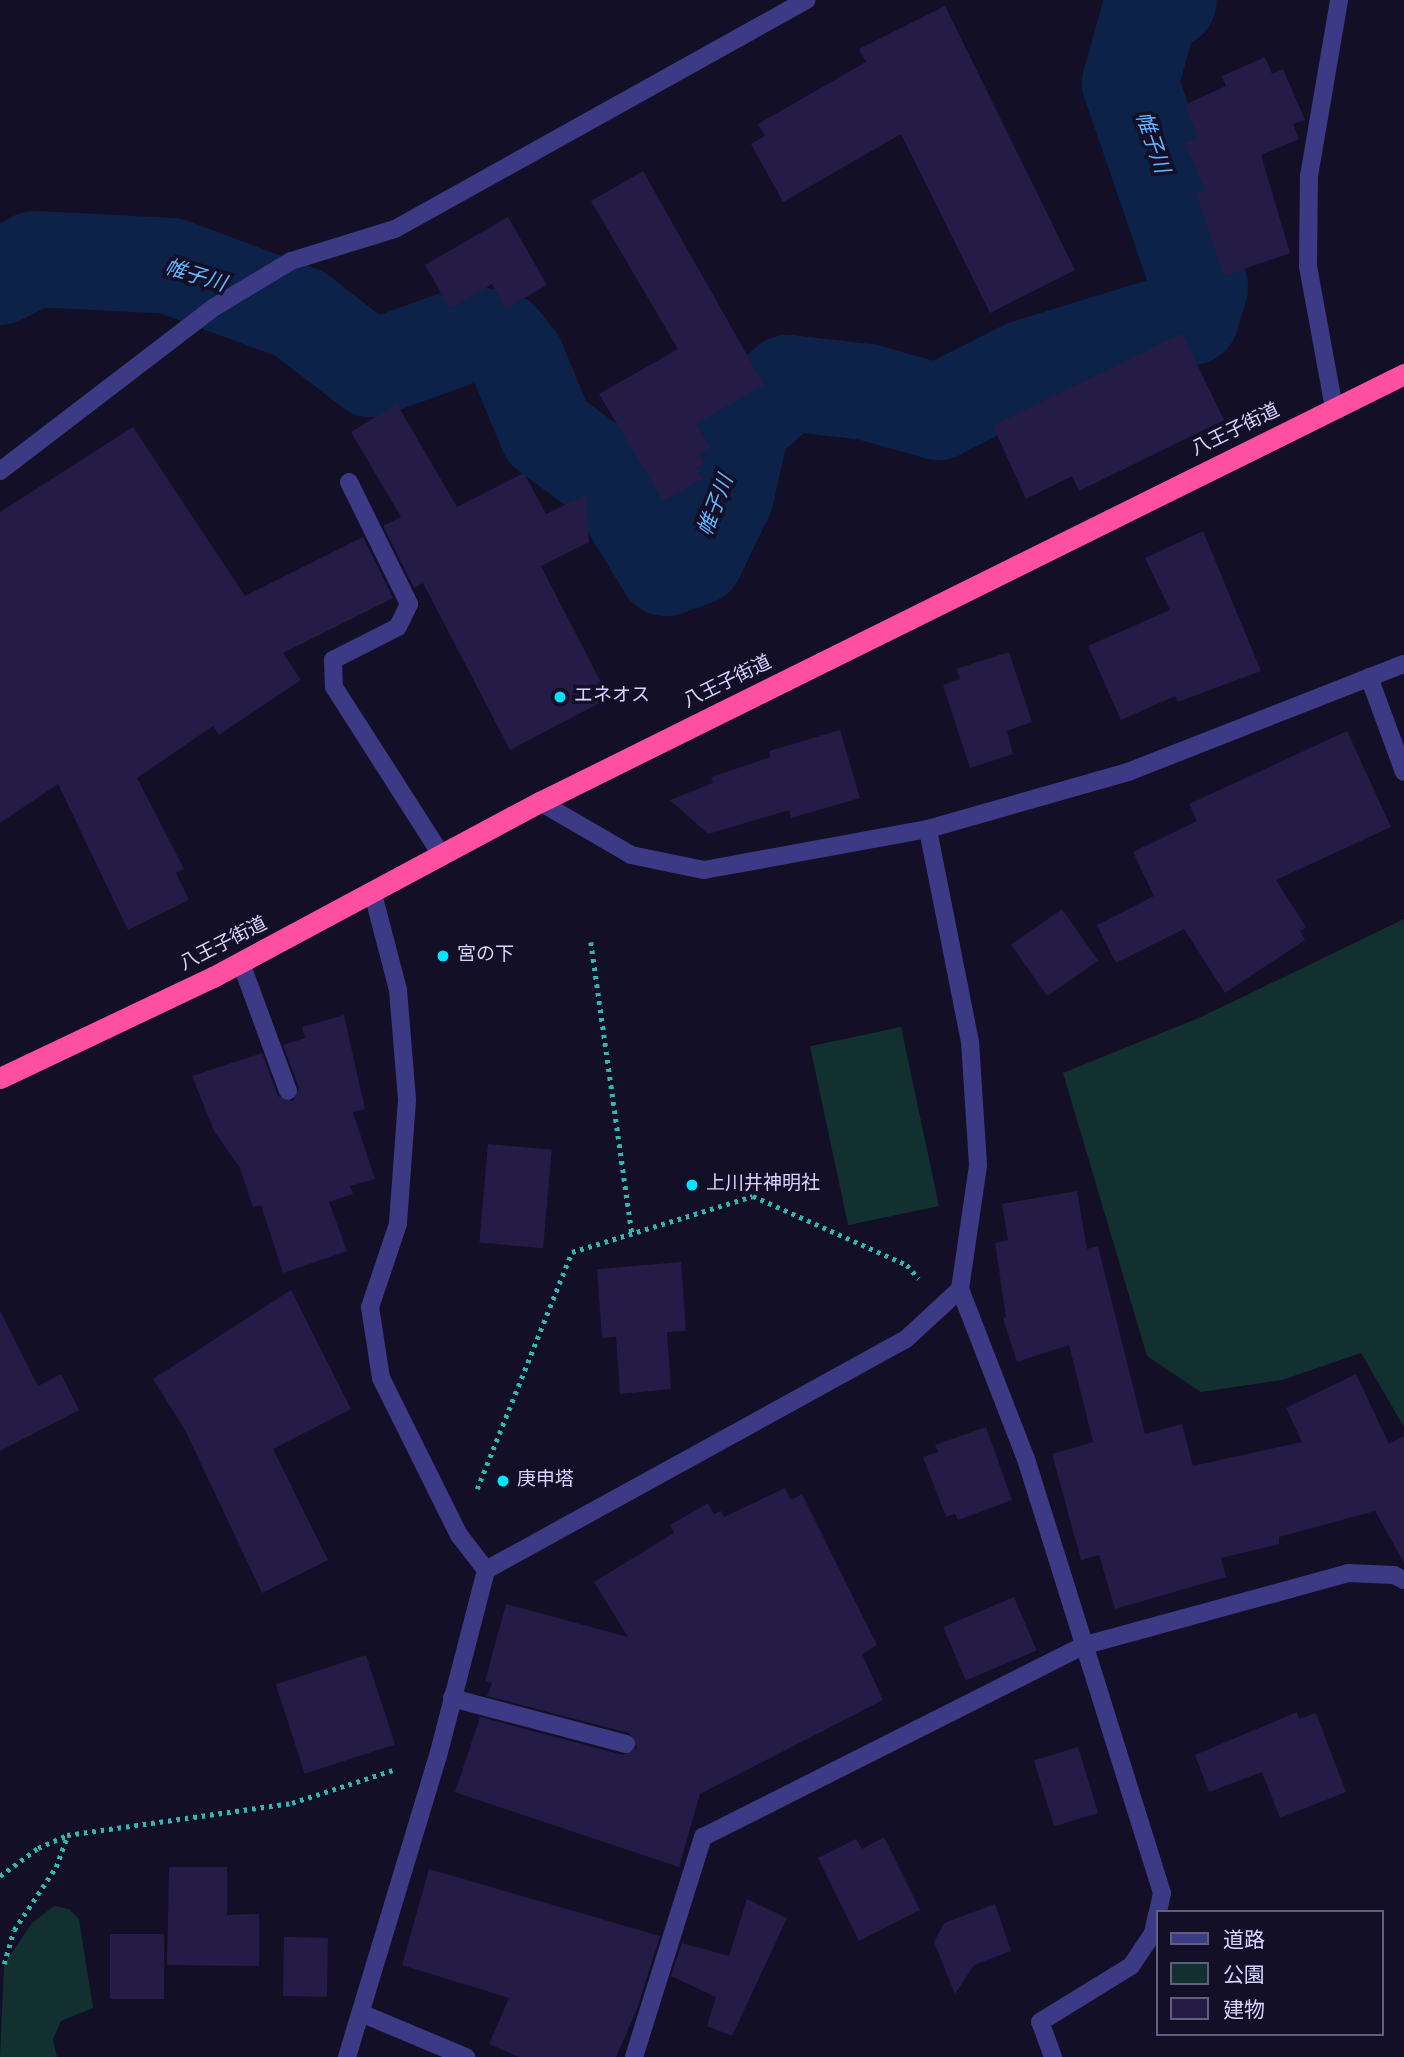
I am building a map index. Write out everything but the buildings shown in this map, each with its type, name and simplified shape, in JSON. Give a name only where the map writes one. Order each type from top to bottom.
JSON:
[{"type":"highway","name":"八王子街道","points":[[0,1078],[241,963],[540,802],[1404,374]]},
{"type":"street","points":[[0,471],[212,308],[292,261],[395,229],[807,0]]},
{"type":"street","points":[[1334,408],[1308,266],[1309,176],[1339,0]]},
{"type":"street","points":[[349,482],[409,604],[398,627],[333,660],[334,687],[442,856]]},
{"type":"street","points":[[540,802],[631,855],[704,870],[928,829],[1128,772],[1404,664]]},
{"type":"street","points":[[1369,677],[1404,772]]},
{"type":"street","points":[[928,829],[970,1042],[978,1166],[960,1289],[1027,1460],[1082,1646],[1162,1893],[1159,1910]]},
{"type":"street","points":[[373,894],[398,990],[407,1100],[398,1224],[370,1307],[381,1378],[459,1535],[486,1570]]},
{"type":"street","points":[[241,963],[288,1091]]},
{"type":"street","points":[[346,2057],[363,2014],[438,1756],[486,1570],[905,1340],[960,1289]]},
{"type":"street","points":[[634,2057],[703,1837],[1082,1646],[1348,1573],[1404,1580]]},
{"type":"street","points":[[452,1698],[626,1744]]},
{"type":"street","points":[[1054,2057],[1040,2022],[1131,1966],[1153,1933],[1156,1921]]},
{"type":"street","points":[[363,2014],[466,2057]]},
{"type":"path","points":[[591,942],[632,1233]]},
{"type":"path","points":[[459,1535],[572,1252],[753,1196],[907,1265],[942,1307]]},
{"type":"path","points":[[0,1876],[38,1848],[67,1835],[292,1803],[438,1756]]},
{"type":"path","points":[[4,1964],[14,1930],[56,1867],[67,1835]]},
{"type":"green space","points":[[1404,919],[1404,1427],[1361,1353],[1282,1380],[1201,1392],[1147,1356],[1063,1073],[1201,1017]]},
{"type":"green space","points":[[901,1027],[939,1206],[848,1225],[810,1046]]},
{"type":"green space","points":[[54,1906],[69,1909],[79,1919],[93,2008],[61,2021],[53,2039],[57,2057],[0,2057],[4,1964],[32,1923]]},
{"type":"waterway","name":"帷子川","points":[[0,277],[35,259],[171,266],[300,314],[371,369],[471,333],[501,340],[517,360],[547,432],[613,481],[666,568],[696,557],[726,495],[742,424],[788,383],[867,392],[938,412],[1025,368],[1191,317],[1200,287],[1130,83],[1150,12],[1169,0]]},
{"type":"place","name":"エネオス","points":[[560,697]]},
{"type":"place","name":"宮の下","points":[[443,956]]},
{"type":"place","name":"上川井神明社","points":[[692,1185]]},
{"type":"place","name":"庚申塔","points":[[503,1481]]}]
